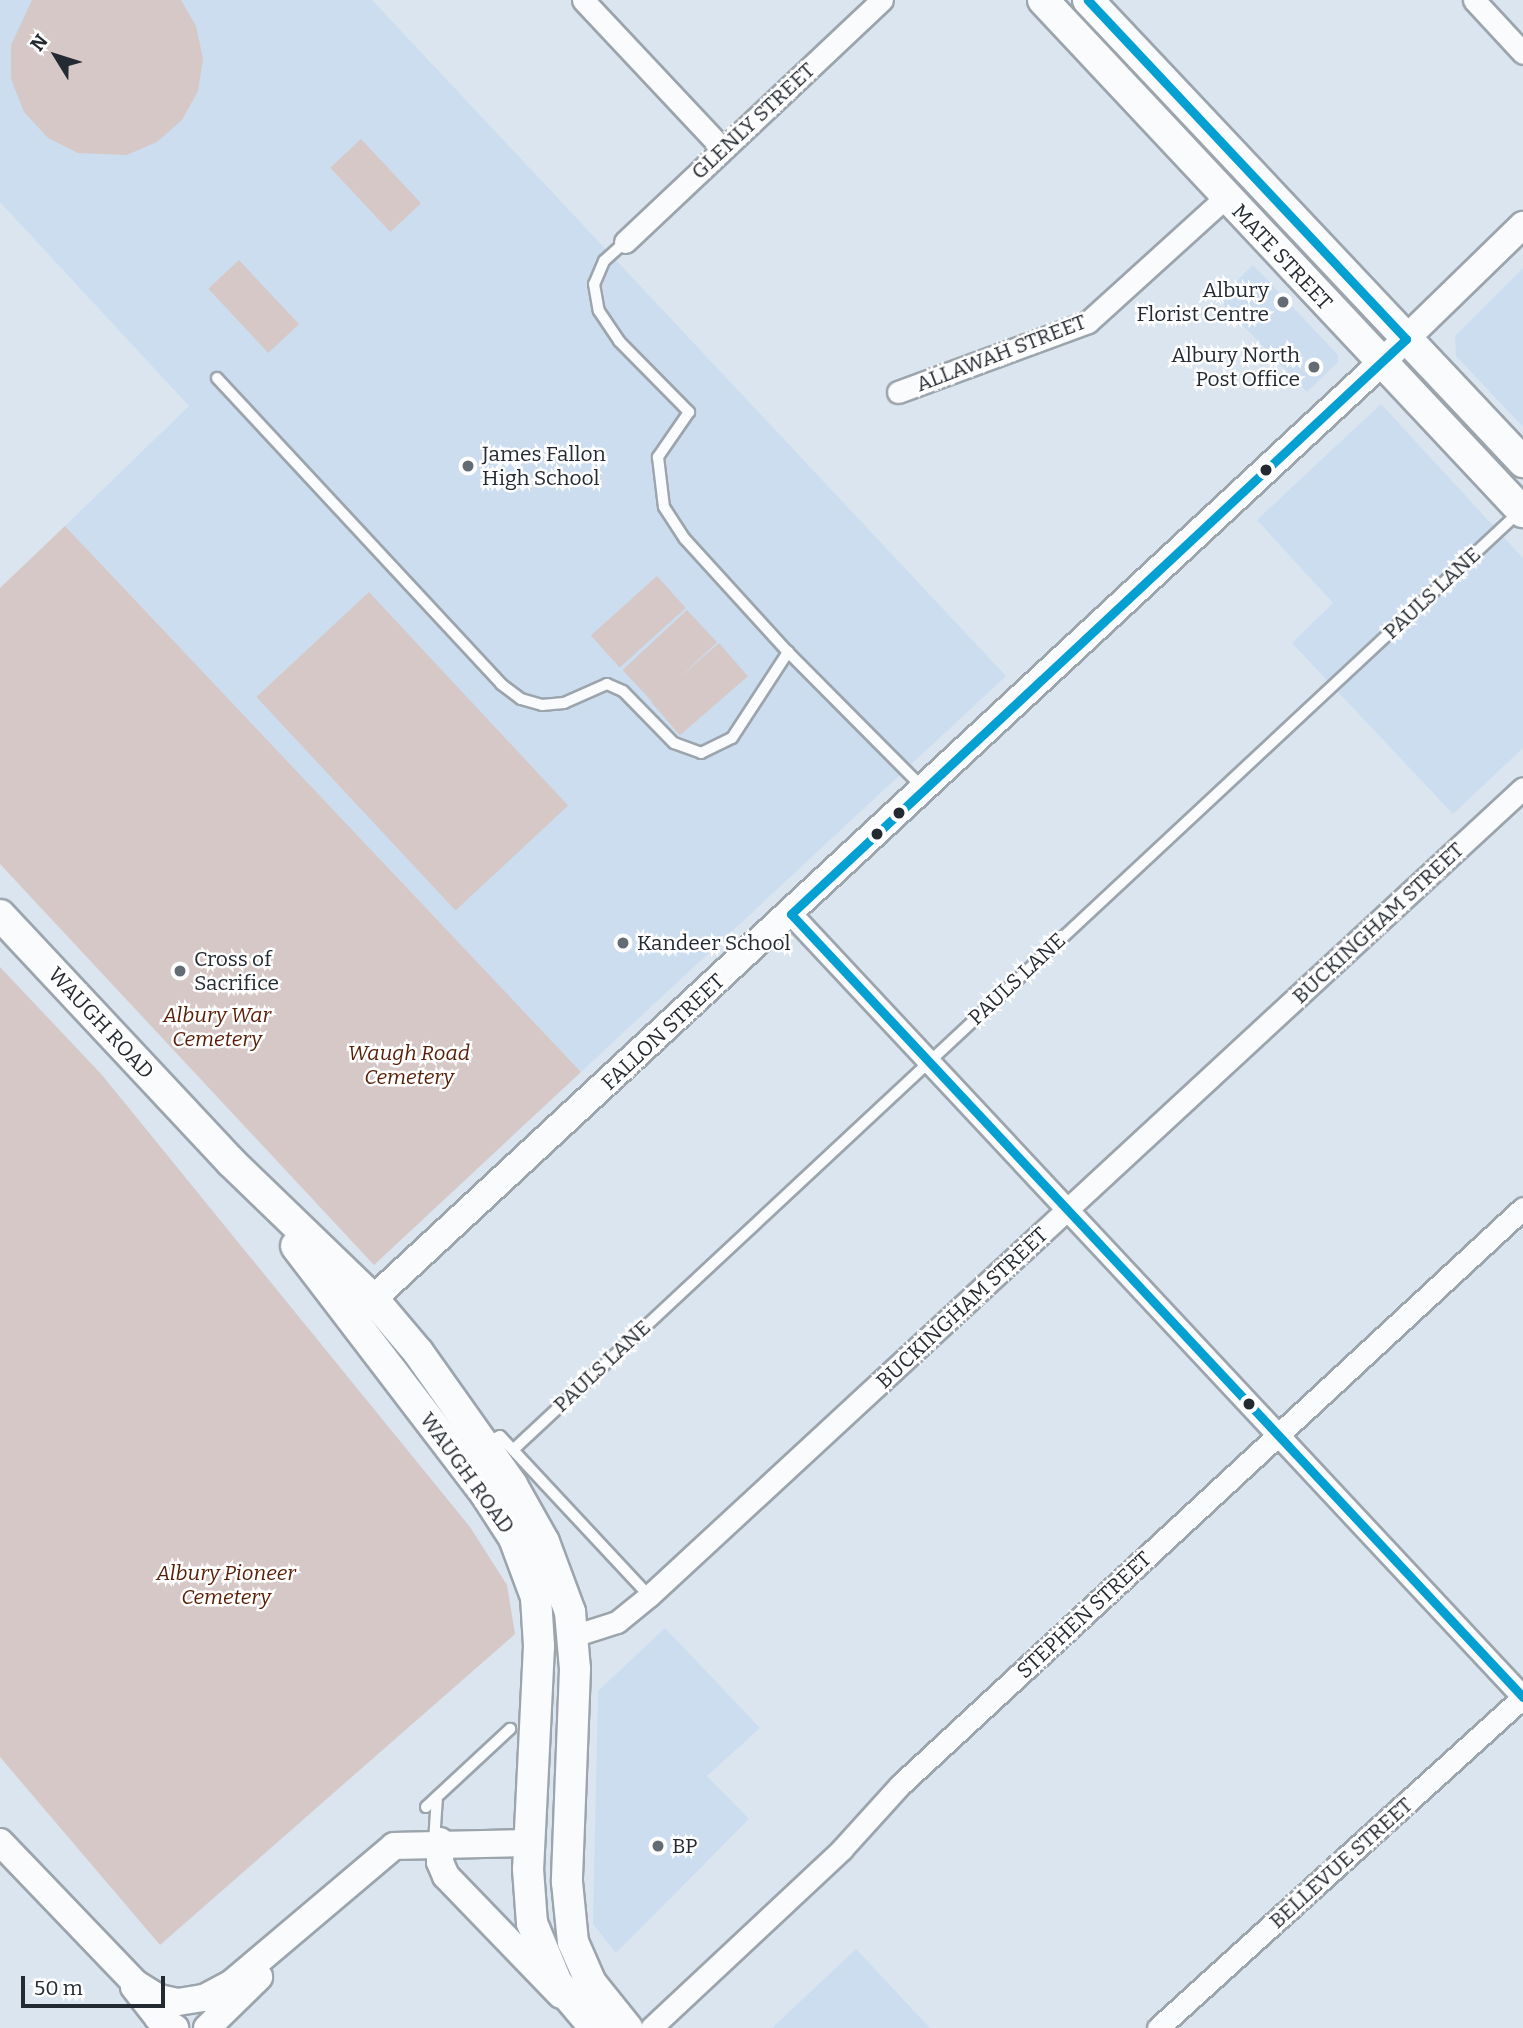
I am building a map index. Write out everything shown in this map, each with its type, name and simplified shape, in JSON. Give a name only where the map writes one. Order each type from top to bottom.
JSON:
[{"type":"main road","name":"MATE STREET","points":[[1043,0],[1522,511]]},
{"type":"main road","name":"MATE STREET","points":[[1088,0],[1523,462]]},
{"type":"main road","name":"WAUGH ROAD","points":[[0,915],[231,1162],[362,1309],[514,1538],[536,1597],[539,1646],[528,1886],[536,1937],[550,1970],[585,2018]]},
{"type":"main road","name":"WAUGH ROAD","points":[[362,1309],[418,1352],[483,1443],[544,1542],[564,1590],[573,1636],[568,1844],[573,1941],[591,1983],[627,2028]]},
{"type":"main road","points":[[528,1843],[568,1844]]},
{"type":"street","points":[[583,0],[723,149]]},
{"type":"street","name":"GLENLY STREET","points":[[625,242],[882,0]]},
{"type":"street","points":[[1474,0],[1523,53]]},
{"type":"street","name":"ALLAWAH STREET","points":[[898,391],[1088,322],[1226,197]]},
{"type":"street","name":"FALLON STREET","points":[[362,1309],[791,914],[1406,340],[1523,225]]},
{"type":"street","name":"BUCKINGHAM STREET","points":[[573,1636],[617,1622],[649,1596],[1523,788]]},
{"type":"street","points":[[791,914],[1523,1697]]},
{"type":"street","name":"STEPHEN STREET","points":[[651,2028],[842,1849],[900,1786],[1523,1208]]},
{"type":"street","name":"BELLEVUE STREET","points":[[1158,2028],[1523,1697]]},
{"type":"street","points":[[0,1842],[125,1974],[152,1994],[174,2021],[222,1990],[309,1920],[387,1849],[405,1842],[528,1843]]},
{"type":"street","points":[[437,1842],[446,1876],[585,2018]]},
{"type":"street","points":[[207,2028],[231,2008],[309,1920]]},
{"type":"lane","points":[[625,242],[604,261],[594,284],[599,312],[619,341],[689,412],[657,457],[664,507],[685,539],[788,652],[923,788]]},
{"type":"lane","points":[[217,378],[501,684],[521,699],[542,705],[565,703],[607,684],[623,691],[674,743],[701,753],[732,738],[788,652]]},
{"type":"lane","name":"PAULS LANE","points":[[514,1449],[1522,511]]},
{"type":"lane","name":"WAUGH ROAD","points":[[483,1443],[500,1436],[514,1449]]},
{"type":"lane","points":[[514,1449],[649,1596]]},
{"type":"lane","points":[[426,1807],[510,1729]]},
{"type":"lane","points":[[437,1797],[437,1842]]},
{"type":"shaded area","name":"James Fallon High School","points":[[0,0],[372,0],[1006,676],[581,1072],[65,526],[189,406],[0,202]]},
{"type":"shaded area","points":[[1253,265],[1338,355],[1338,362],[1307,392],[1218,299]]},
{"type":"shaded area","points":[[1523,268],[1523,427],[1456,356],[1455,336]]},
{"type":"shaded area","points":[[1381,404],[1523,558],[1523,748],[1453,814],[1292,643],[1333,603],[1257,520]]},
{"type":"shaded area","points":[[665,1628],[760,1728],[707,1776],[749,1819],[616,1953],[593,1924],[598,1691]]},
{"type":"shaded area","points":[[856,1949],[930,2028],[772,2028]]},
{"type":"green space","points":[[32,0],[181,0],[196,26],[203,59],[198,91],[182,120],[157,142],[127,155],[78,153],[48,138],[24,112],[11,79],[11,45]]},
{"type":"green space","points":[[361,139],[421,203],[390,232],[330,168]]},
{"type":"green space","points":[[239,260],[299,324],[268,353],[208,289]]},
{"type":"green space","name":"Waugh Road Cemetery","points":[[65,526],[581,1072],[374,1265],[0,864],[0,588]]},
{"type":"green space","points":[[657,576],[686,608],[620,668],[591,636]]},
{"type":"green space","points":[[369,592],[568,806],[456,911],[256,697]]},
{"type":"green space","points":[[687,610],[717,642],[653,702],[623,670]]},
{"type":"green space","points":[[719,643],[748,676],[680,735],[651,702]]},
{"type":"green space","name":"Albury Pioneer Cemetery","points":[[0,967],[102,1075],[470,1527],[507,1585],[515,1634],[160,1945],[0,1757]]},
{"type":"transit line","points":[[791,914],[1406,339],[1088,0]]},
{"type":"transit line","points":[[791,914],[1523,1697]]},
{"type":"place","name":"Albury Florist Centre","points":[[1283,302]]},
{"type":"place","name":"Albury North Post Office","points":[[1314,367]]},
{"type":"place","name":"James Fallon High School","points":[[468,466]]},
{"type":"place","name":"Kandeer School","points":[[623,943]]},
{"type":"place","name":"Cross of Sacrifice","points":[[180,971]]},
{"type":"place","name":"BP","points":[[658,1846]]},
{"type":"park label","name":"Albury War Cemetery","points":[[217,1027]]}]
